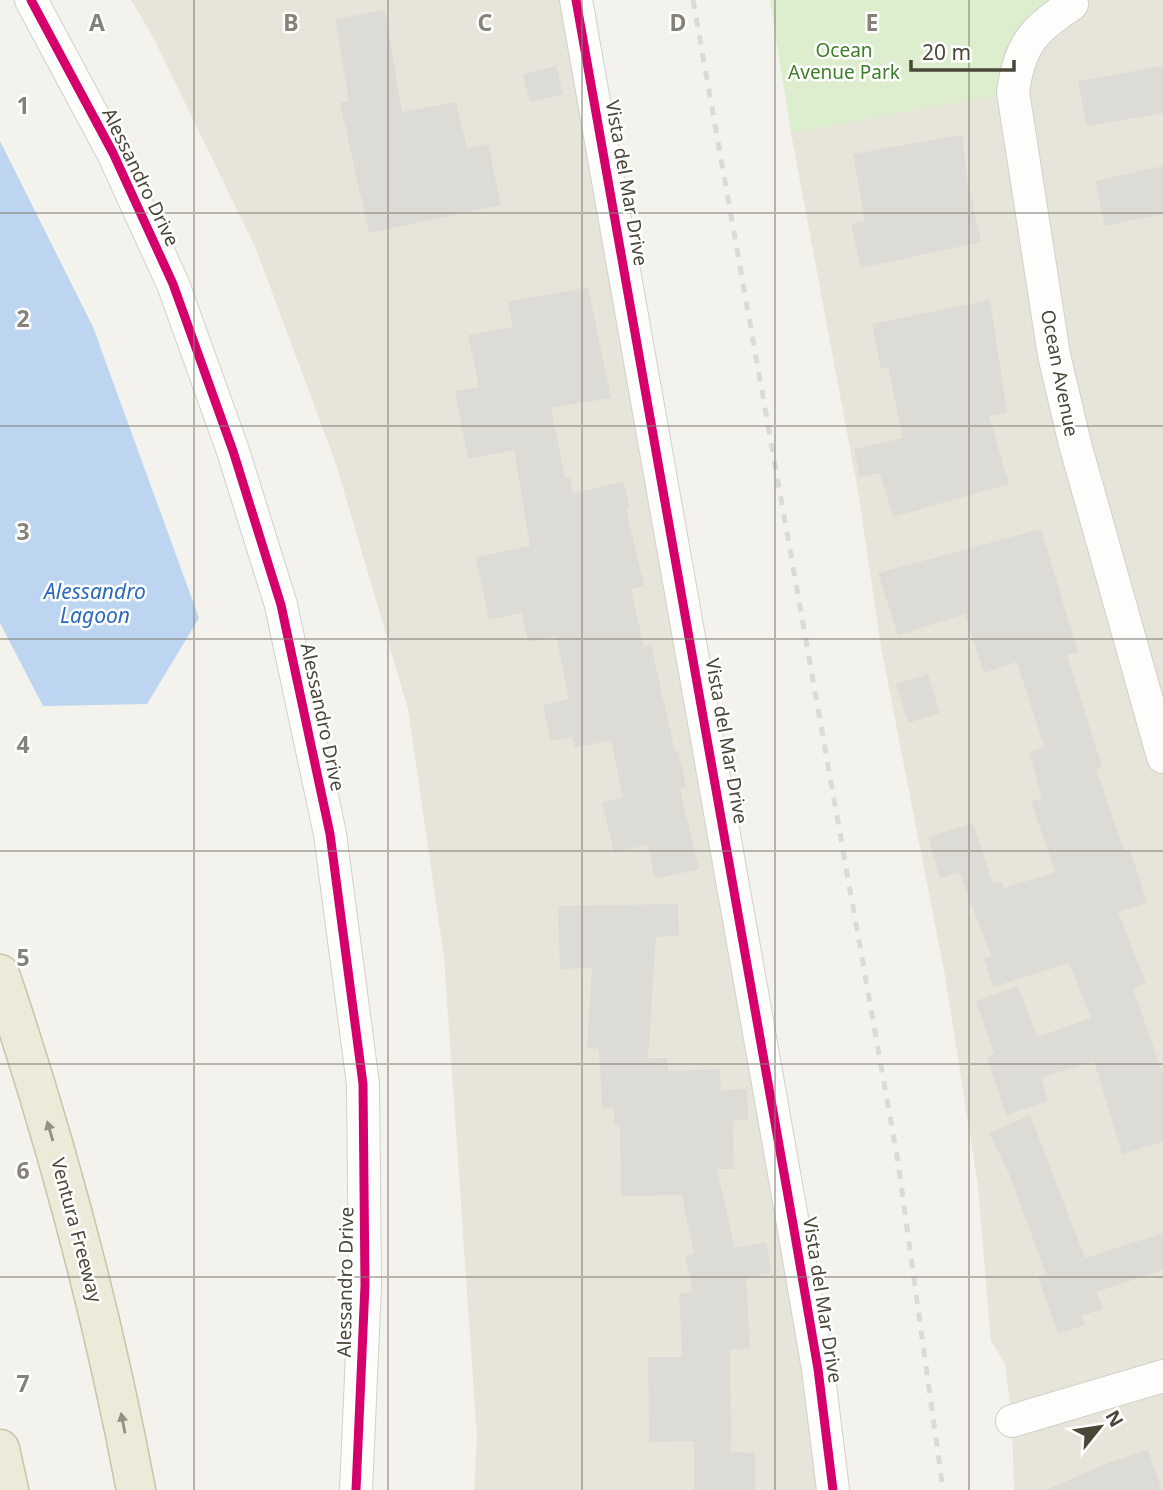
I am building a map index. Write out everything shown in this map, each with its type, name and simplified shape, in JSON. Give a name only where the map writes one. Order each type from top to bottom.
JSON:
[{"type":"highway","name":"Ventura Freeway","points":[[0,974],[31,1066],[77,1224],[117,1393],[136,1490]]},
{"type":"highway","points":[[0,1449],[9,1490]]},
{"type":"street","name":"Alessandro Drive","points":[[31,0],[113,153],[173,284],[233,451],[281,605],[330,834],[363,1084],[365,1285],[356,1490]]},
{"type":"street","name":"Vista del Mar Drive","points":[[576,0],[818,1369],[833,1490]]},
{"type":"street","name":"Ocean Avenue","points":[[1072,4],[1027,40],[1017,61],[1013,92],[1057,368],[1074,444],[1163,757]]},
{"type":"street","points":[[1012,1421],[1163,1376]]},
{"type":"shaded area","points":[[131,0],[576,0],[833,1490],[474,1490],[477,1438],[444,957],[408,709],[336,464],[256,249],[153,37]]},
{"type":"shaded area","points":[[1087,0],[1163,0],[1163,1490],[1014,1490],[1012,1421],[1005,1363],[991,1341],[978,1186],[945,976],[881,647],[859,497],[791,133],[1013,92],[1072,4]]},
{"type":"green space","name":"Ocean Avenue Park","points":[[770,0],[1087,0],[1072,4],[1013,92],[791,133]]},
{"type":"water","name":"Alessandro Lagoon","points":[[0,141],[93,327],[199,618],[147,704],[43,706],[0,623]]},
{"type":"building","points":[[385,10],[402,112],[456,102],[467,148],[488,144],[501,205],[369,233],[340,103],[349,101],[335,19]]},
{"type":"building","points":[[556,66],[563,94],[530,102],[523,74]]},
{"type":"building","points":[[1163,66],[1163,113],[1087,126],[1078,81]]},
{"type":"building","points":[[962,135],[967,178],[981,242],[861,268],[851,224],[865,221],[853,154]]},
{"type":"building","points":[[1163,166],[1163,214],[1105,226],[1095,181]]},
{"type":"building","points":[[588,287],[611,398],[551,408],[565,478],[570,478],[573,493],[623,482],[630,508],[626,509],[644,586],[631,589],[644,646],[651,645],[675,752],[678,751],[686,787],[680,789],[699,869],[655,879],[647,845],[614,852],[602,802],[623,797],[611,740],[575,748],[572,737],[551,741],[543,705],[569,699],[556,636],[528,642],[522,613],[489,620],[476,557],[530,546],[514,450],[468,459],[455,391],[479,387],[468,335],[513,327],[508,302]]},
{"type":"building","points":[[990,300],[1007,413],[989,416],[1009,484],[893,517],[880,473],[860,477],[854,449],[903,438],[888,367],[881,369],[872,324]]},
{"type":"building","points":[[1041,529],[1078,652],[1067,655],[1102,767],[1096,769],[1124,851],[1130,849],[1147,903],[1118,912],[1146,983],[1133,988],[1163,1075],[1163,1142],[1122,1154],[1094,1061],[1041,1078],[1048,1101],[1006,1115],[987,1057],[994,1054],[976,1001],[1018,986],[1037,1037],[1091,1018],[1069,963],[993,987],[984,958],[991,956],[959,872],[940,878],[928,837],[973,823],[993,884],[1001,882],[1004,888],[1055,872],[1031,801],[1042,798],[1029,752],[1044,747],[1017,662],[984,673],[965,614],[898,635],[878,573]]},
{"type":"building","points":[[928,674],[940,713],[908,723],[896,684]]},
{"type":"building","points":[[678,904],[679,936],[656,937],[648,1058],[667,1058],[668,1071],[720,1069],[721,1090],[747,1089],[748,1119],[733,1120],[734,1169],[717,1169],[735,1248],[766,1242],[772,1272],[746,1278],[750,1348],[730,1350],[731,1452],[755,1453],[755,1490],[694,1490],[694,1441],[649,1442],[648,1357],[682,1357],[679,1293],[693,1292],[685,1256],[694,1254],[682,1195],[621,1196],[620,1125],[614,1125],[614,1107],[602,1108],[599,1049],[587,1048],[592,968],[560,969],[558,906]]},
{"type":"building","points":[[1030,1115],[1085,1258],[1163,1233],[1163,1270],[1097,1292],[1103,1309],[1082,1316],[1085,1325],[1058,1334],[1038,1277],[1046,1274],[1010,1176],[989,1133]]},
{"type":"building","points":[[1148,1450],[1162,1490],[1046,1490],[1108,1463]]},
{"type":"railway","points":[[693,0],[898,1162],[943,1490]]},
{"type":"cycle path","points":[[31,0],[113,153],[173,284],[233,451],[281,605],[330,834],[363,1084],[365,1285],[356,1490]]},
{"type":"cycle path","points":[[576,0],[793,1224],[818,1369],[833,1490]]}]
